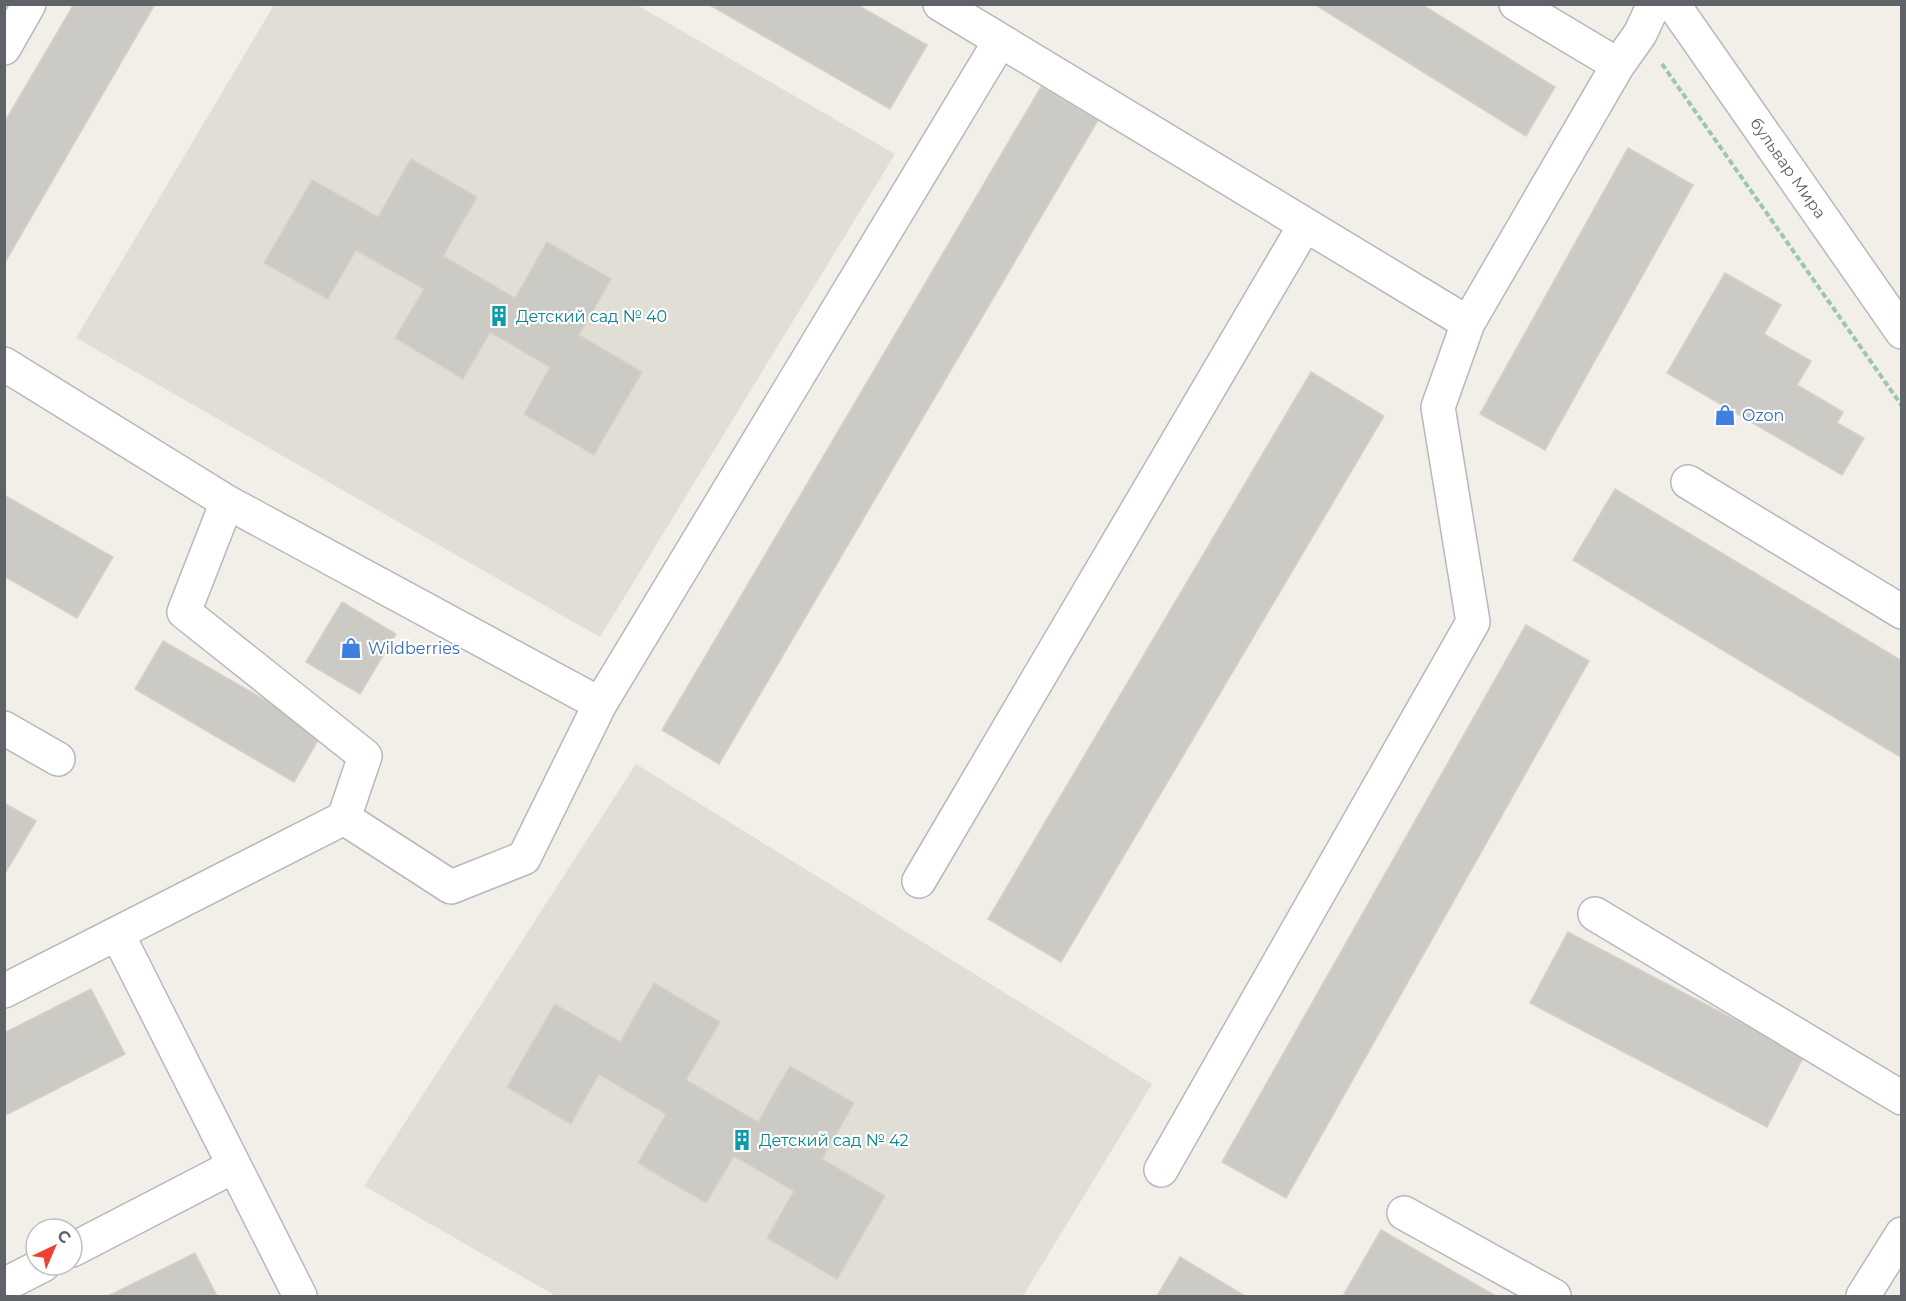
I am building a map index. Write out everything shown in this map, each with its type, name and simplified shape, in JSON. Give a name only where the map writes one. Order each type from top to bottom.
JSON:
[{"type":"street","points":[[4,48],[29,4]]},
{"type":"street","points":[[939,4],[1468,322]]},
{"type":"street","points":[[1516,4],[1618,65]]},
{"type":"street","points":[[1161,1170],[1473,622],[1438,407],[1468,322],[1618,65],[1640,34],[1654,4]]},
{"type":"street","name":"бульвар Мира","points":[[1673,4],[1897,314]]},
{"type":"street","points":[[344,818],[451,887],[524,858],[600,704],[1000,41]]},
{"type":"street","points":[[919,881],[1305,225]]},
{"type":"street","points":[[4,364],[227,502],[600,704]]},
{"type":"street","points":[[1688,482],[1902,612]]},
{"type":"street","points":[[4,991],[344,818],[365,756],[184,612],[227,502]]},
{"type":"street","points":[[4,728],[58,759]]},
{"type":"street","points":[[1595,914],[1902,1098]]},
{"type":"street","points":[[118,935],[300,1296]]},
{"type":"street","points":[[84,1244],[234,1166]]},
{"type":"street","points":[[1404,1213],[1554,1296]]},
{"type":"street","points":[[1863,1296],[1902,1234]]},
{"type":"street","points":[[4,1285],[24,1275]]},
{"type":"path","points":[[1640,34],[1902,406]]},
{"type":"shaded area","points":[[274,5],[637,5],[895,154],[600,637],[76,338]]},
{"type":"shaded area","points":[[636,764],[1152,1084],[1023,1296],[556,1296],[364,1186]]},
{"type":"building","points":[[74,4],[155,4],[4,264],[4,123]]},
{"type":"building","points":[[708,4],[856,4],[927,45],[890,109]]},
{"type":"building","points":[[1314,4],[1421,4],[1555,87],[1526,136]]},
{"type":"building","points":[[1041,87],[1098,120],[719,764],[662,730]]},
{"type":"building","points":[[1628,148],[1693,185],[1545,450],[1480,414]]},
{"type":"building","name":"Детский сад № 40","points":[[411,159],[477,197],[443,256],[515,298],[547,242],[611,279],[579,335],[642,372],[594,455],[524,414],[550,367],[490,332],[463,379],[395,338],[424,289],[356,250],[328,299],[264,263],[312,180],[378,217]]},
{"type":"building","points":[[1725,273],[1781,305],[1764,334],[1811,361],[1797,385],[1843,412],[1837,423],[1864,438],[1842,475],[1667,373]]},
{"type":"building","points":[[1311,372],[1384,416],[1061,962],[988,919]]},
{"type":"building","points":[[1615,489],[1902,661],[1902,758],[1573,560]]},
{"type":"building","points":[[4,495],[113,557],[77,618],[4,576]]},
{"type":"building","name":"Wildberries","points":[[342,602],[396,634],[360,694],[306,662]]},
{"type":"building","points":[[1526,625],[1589,661],[1286,1198],[1222,1162]]},
{"type":"building","points":[[163,641],[322,733],[294,782],[135,689]]},
{"type":"building","points":[[4,803],[36,821],[4,875]]},
{"type":"building","points":[[1568,932],[1804,1056],[1767,1127],[1530,1003]]},
{"type":"building","name":"Детский сад № 42","points":[[654,983],[720,1022],[686,1080],[758,1122],[790,1066],[854,1103],[822,1159],[885,1196],[837,1279],[767,1238],[794,1191],[734,1156],[706,1203],[638,1163],[666,1114],[599,1074],[571,1124],[507,1087],[555,1004],[620,1042]]},
{"type":"building","points":[[91,989],[125,1054],[4,1116],[4,1033]]},
{"type":"building","points":[[1381,1230],[1496,1296],[1343,1296]]},
{"type":"building","points":[[195,1253],[217,1296],[108,1296]]},
{"type":"building","points":[[1180,1257],[1245,1296],[1157,1296]]},
{"type":"place","name":"Детский сад № 40","points":[[499,316]]},
{"type":"place","name":"Ozon","points":[[1725,415]]},
{"type":"place","name":"Wildberries","points":[[351,648]]},
{"type":"place","name":"Детский сад № 42","points":[[742,1140]]}]
